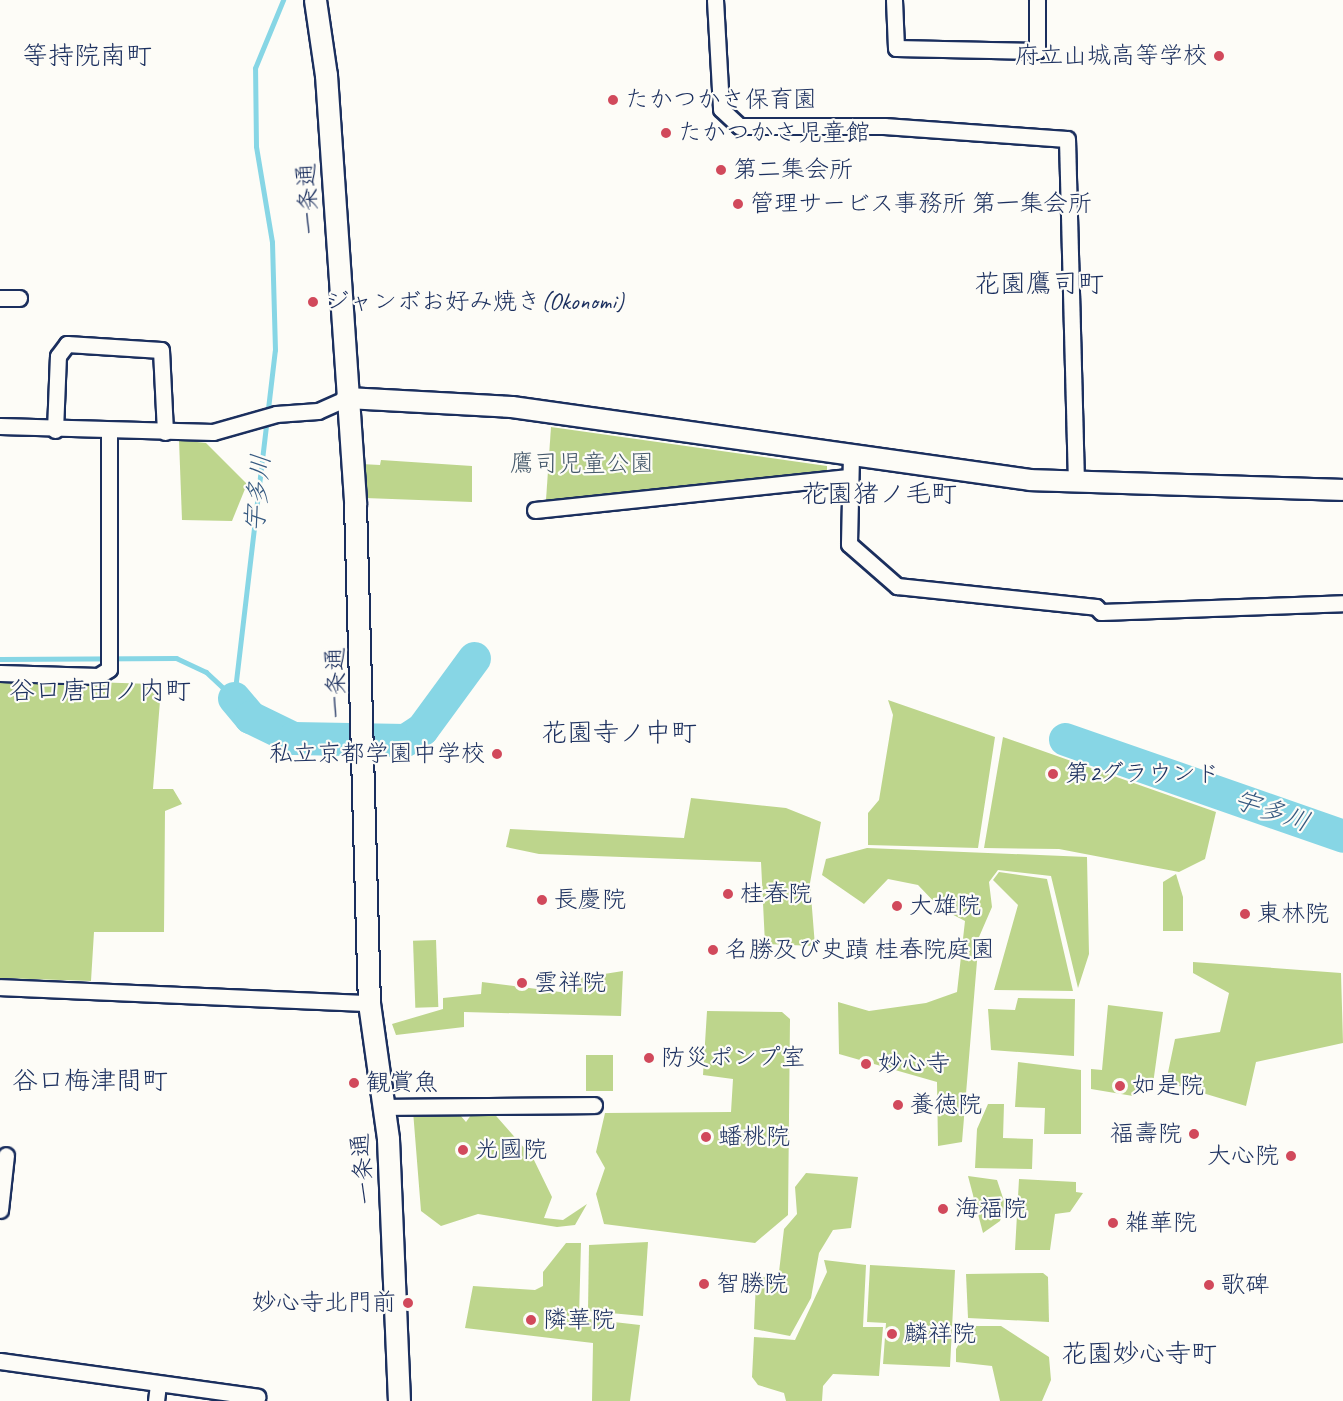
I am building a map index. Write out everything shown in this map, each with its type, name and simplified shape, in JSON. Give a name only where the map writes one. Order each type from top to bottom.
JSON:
[{"type":"main road","name":"一条通","points":[[315,0],[326,75],[347,398],[362,731],[369,1004],[383,1107],[399,1305],[399,1401]]},
{"type":"street","points":[[715,0],[721,109],[739,126],[884,126],[1067,139],[1076,482]]},
{"type":"street","points":[[894,0],[896,48],[1037,51],[1037,0]]},
{"type":"street","points":[[0,298],[19,298]]},
{"type":"street","points":[[55,430],[58,356],[67,344],[161,350],[165,432]]},
{"type":"street","points":[[0,426],[109,432],[213,432],[269,417],[318,411],[347,398],[512,407],[850,455],[1076,482],[1343,490]]},
{"type":"street","points":[[0,673],[98,676],[108,669],[111,652],[109,432]]},
{"type":"street","points":[[850,455],[849,544],[897,586],[1096,607],[1101,612],[1343,603]]},
{"type":"street","points":[[535,510],[848,477]]},
{"type":"street","points":[[0,987],[369,1004]]},
{"type":"street","points":[[383,1107],[594,1105]]},
{"type":"street","points":[[0,1210],[6,1155]]},
{"type":"street","points":[[0,1361],[258,1397]]},
{"type":"street","points":[[156,1401],[158,1384]]},
{"type":"green space","name":"鷹司児童公園","points":[[551,427],[827,466],[827,474],[546,500]]},
{"type":"green space","points":[[179,440],[206,443],[247,484],[232,521],[182,520]]},
{"type":"green space","points":[[381,460],[472,466],[472,502],[365,498],[361,464],[380,465]]},
{"type":"green space","points":[[0,679],[152,684],[160,701],[153,789],[173,789],[182,804],[165,811],[164,932],[94,932],[91,981],[0,978]]},
{"type":"green space","points":[[888,700],[995,737],[978,848],[868,845],[868,813],[879,800],[893,715]]},
{"type":"green space","name":"第2グラウンド","points":[[1003,737],[1216,812],[1205,859],[1179,872],[1059,849],[984,848]]},
{"type":"green space","points":[[691,798],[786,808],[821,822],[810,883],[815,946],[765,944],[761,862],[539,854],[506,847],[510,829],[684,838]]},
{"type":"green space","points":[[867,848],[1087,857],[1089,954],[1078,988],[1051,876],[998,870],[989,882],[992,907],[979,937],[962,1142],[938,1146],[937,1082],[839,1054],[838,1002],[869,1011],[926,1003],[957,992],[965,921],[940,908],[918,885],[888,879],[864,904],[822,875],[826,859]]},
{"type":"green space","points":[[999,872],[1047,879],[1073,991],[994,990],[1018,905],[993,880]]},
{"type":"green space","points":[[1176,874],[1183,897],[1183,931],[1163,931],[1163,882]]},
{"type":"green space","points":[[436,940],[438,1007],[415,1008],[413,941]]},
{"type":"green space","points":[[1193,962],[1341,973],[1343,1043],[1256,1062],[1246,1106],[1166,1082],[1175,1039],[1220,1032],[1229,993],[1193,973]]},
{"type":"green space","points":[[623,971],[621,1016],[464,1012],[464,1027],[396,1035],[392,1024],[443,1009],[443,998],[481,994],[482,982],[568,993],[579,978]]},
{"type":"green space","points":[[1018,998],[1075,999],[1074,1056],[991,1050],[988,1009],[1015,1010]]},
{"type":"green space","points":[[1108,1005],[1163,1012],[1153,1084],[1137,1086],[1133,1096],[1091,1089],[1091,1069],[1102,1070]]},
{"type":"green space","name":"蟠桃院","points":[[707,1011],[782,1012],[790,1019],[788,1215],[755,1243],[604,1224],[596,1194],[605,1168],[596,1152],[605,1113],[731,1112],[733,1079],[703,1075]]},
{"type":"green space","points":[[586,1055],[613,1055],[613,1091],[586,1091]]},
{"type":"green space","points":[[1018,1062],[1081,1070],[1081,1134],[1044,1134],[1045,1108],[1015,1107]]},
{"type":"green space","points":[[988,1104],[1004,1104],[1003,1138],[1033,1139],[1032,1169],[975,1168],[977,1129]]},
{"type":"green space","name":"光國院","points":[[454,1108],[466,1122],[476,1108],[490,1109],[533,1158],[552,1197],[544,1218],[563,1220],[587,1204],[575,1225],[557,1227],[478,1214],[441,1226],[421,1211],[413,1111]]},
{"type":"green space","points":[[806,1173],[858,1177],[851,1228],[833,1230],[819,1253],[811,1298],[790,1336],[754,1329],[756,1280],[779,1272],[784,1229],[797,1214],[795,1187]]},
{"type":"green space","points":[[968,1176],[997,1180],[1005,1204],[1000,1221],[983,1233]]},
{"type":"green space","points":[[1019,1179],[1076,1182],[1076,1192],[1083,1193],[1070,1212],[1055,1214],[1050,1250],[1015,1250]]},
{"type":"green space","points":[[648,1242],[643,1316],[588,1311],[589,1245]]},
{"type":"green space","points":[[566,1243],[581,1243],[579,1318],[640,1325],[630,1401],[592,1401],[593,1343],[465,1328],[473,1286],[535,1290],[543,1286],[543,1272]]},
{"type":"green space","points":[[824,1260],[866,1265],[863,1327],[883,1327],[879,1376],[833,1374],[823,1386],[822,1401],[786,1401],[784,1393],[758,1385],[752,1377],[754,1337],[795,1340],[827,1272]]},
{"type":"green space","points":[[870,1265],[955,1270],[950,1367],[883,1364],[886,1323],[867,1322]]},
{"type":"green space","points":[[1043,1273],[1048,1277],[1049,1322],[968,1318],[966,1274]]},
{"type":"green space","points":[[969,1326],[1001,1326],[1049,1357],[1051,1380],[1042,1401],[1000,1401],[992,1366],[956,1362],[956,1349]]},
{"type":"waterway","name":"宇多川","points":[[234,698],[275,350],[272,242],[256,146],[255,68],[283,0]]},
{"type":"waterway","points":[[0,659],[176,658],[206,672],[234,698]]},
{"type":"waterway","name":"宇多川","points":[[234,698],[250,717],[293,738],[405,740],[422,729],[474,658]]},
{"type":"waterway","name":"宇多川","points":[[1065,739],[1343,836]]},
{"type":"place","name":"府立山城高等学校","points":[[1219,56]]},
{"type":"place","name":"たかつかさ保育園","points":[[613,100]]},
{"type":"place","name":"たかつかさ児童館","points":[[666,133]]},
{"type":"place","name":"第二集会所","points":[[721,170]]},
{"type":"place","name":"管理サービス事務所 第一集会所","points":[[738,204]]},
{"type":"place","name":"ジャンボお好み焼き(Okonomi)","points":[[313,302]]},
{"type":"place","name":"私立京都学園中学校","points":[[497,754]]},
{"type":"place","name":"第2グラウンド","points":[[1053,774]]},
{"type":"place","name":"桂春院","points":[[728,894]]},
{"type":"place","name":"長慶院","points":[[542,900]]},
{"type":"place","name":"大雄院","points":[[897,906]]},
{"type":"place","name":"東林院","points":[[1245,914]]},
{"type":"place","name":"名勝及び史蹟 桂春院庭園","points":[[713,950]]},
{"type":"place","name":"雲祥院","points":[[522,983]]},
{"type":"place","name":"防災ポンプ室","points":[[649,1058]]},
{"type":"place","name":"妙心寺","points":[[866,1064]]},
{"type":"place","name":"観賞魚","points":[[354,1083]]},
{"type":"place","name":"如是院","points":[[1120,1086]]},
{"type":"place","name":"養徳院","points":[[898,1105]]},
{"type":"place","name":"福壽院","points":[[1194,1134]]},
{"type":"place","name":"蟠桃院","points":[[706,1137]]},
{"type":"place","name":"光國院","points":[[463,1150]]},
{"type":"place","name":"大心院","points":[[1291,1156]]},
{"type":"place","name":"海福院","points":[[943,1209]]},
{"type":"place","name":"雑華院","points":[[1113,1223]]},
{"type":"place","name":"智勝院","points":[[704,1284]]},
{"type":"place","name":"歌碑","points":[[1209,1285]]},
{"type":"place","name":"妙心寺北門前","points":[[408,1303]]},
{"type":"place","name":"隣華院","points":[[531,1320]]},
{"type":"place","name":"麟祥院","points":[[892,1334]]},
{"type":"district","name":"等持院南町","points":[[87,56]]},
{"type":"district","name":"花園鷹司町","points":[[1039,284]]},
{"type":"district","name":"花園猪ノ毛町","points":[[879,494]]},
{"type":"district","name":"谷口唐田ノ内町","points":[[100,691]]},
{"type":"district","name":"花園寺ノ中町","points":[[619,733]]},
{"type":"district","name":"谷口梅津間町","points":[[90,1081]]},
{"type":"district","name":"花園妙心寺町","points":[[1139,1354]]}]
